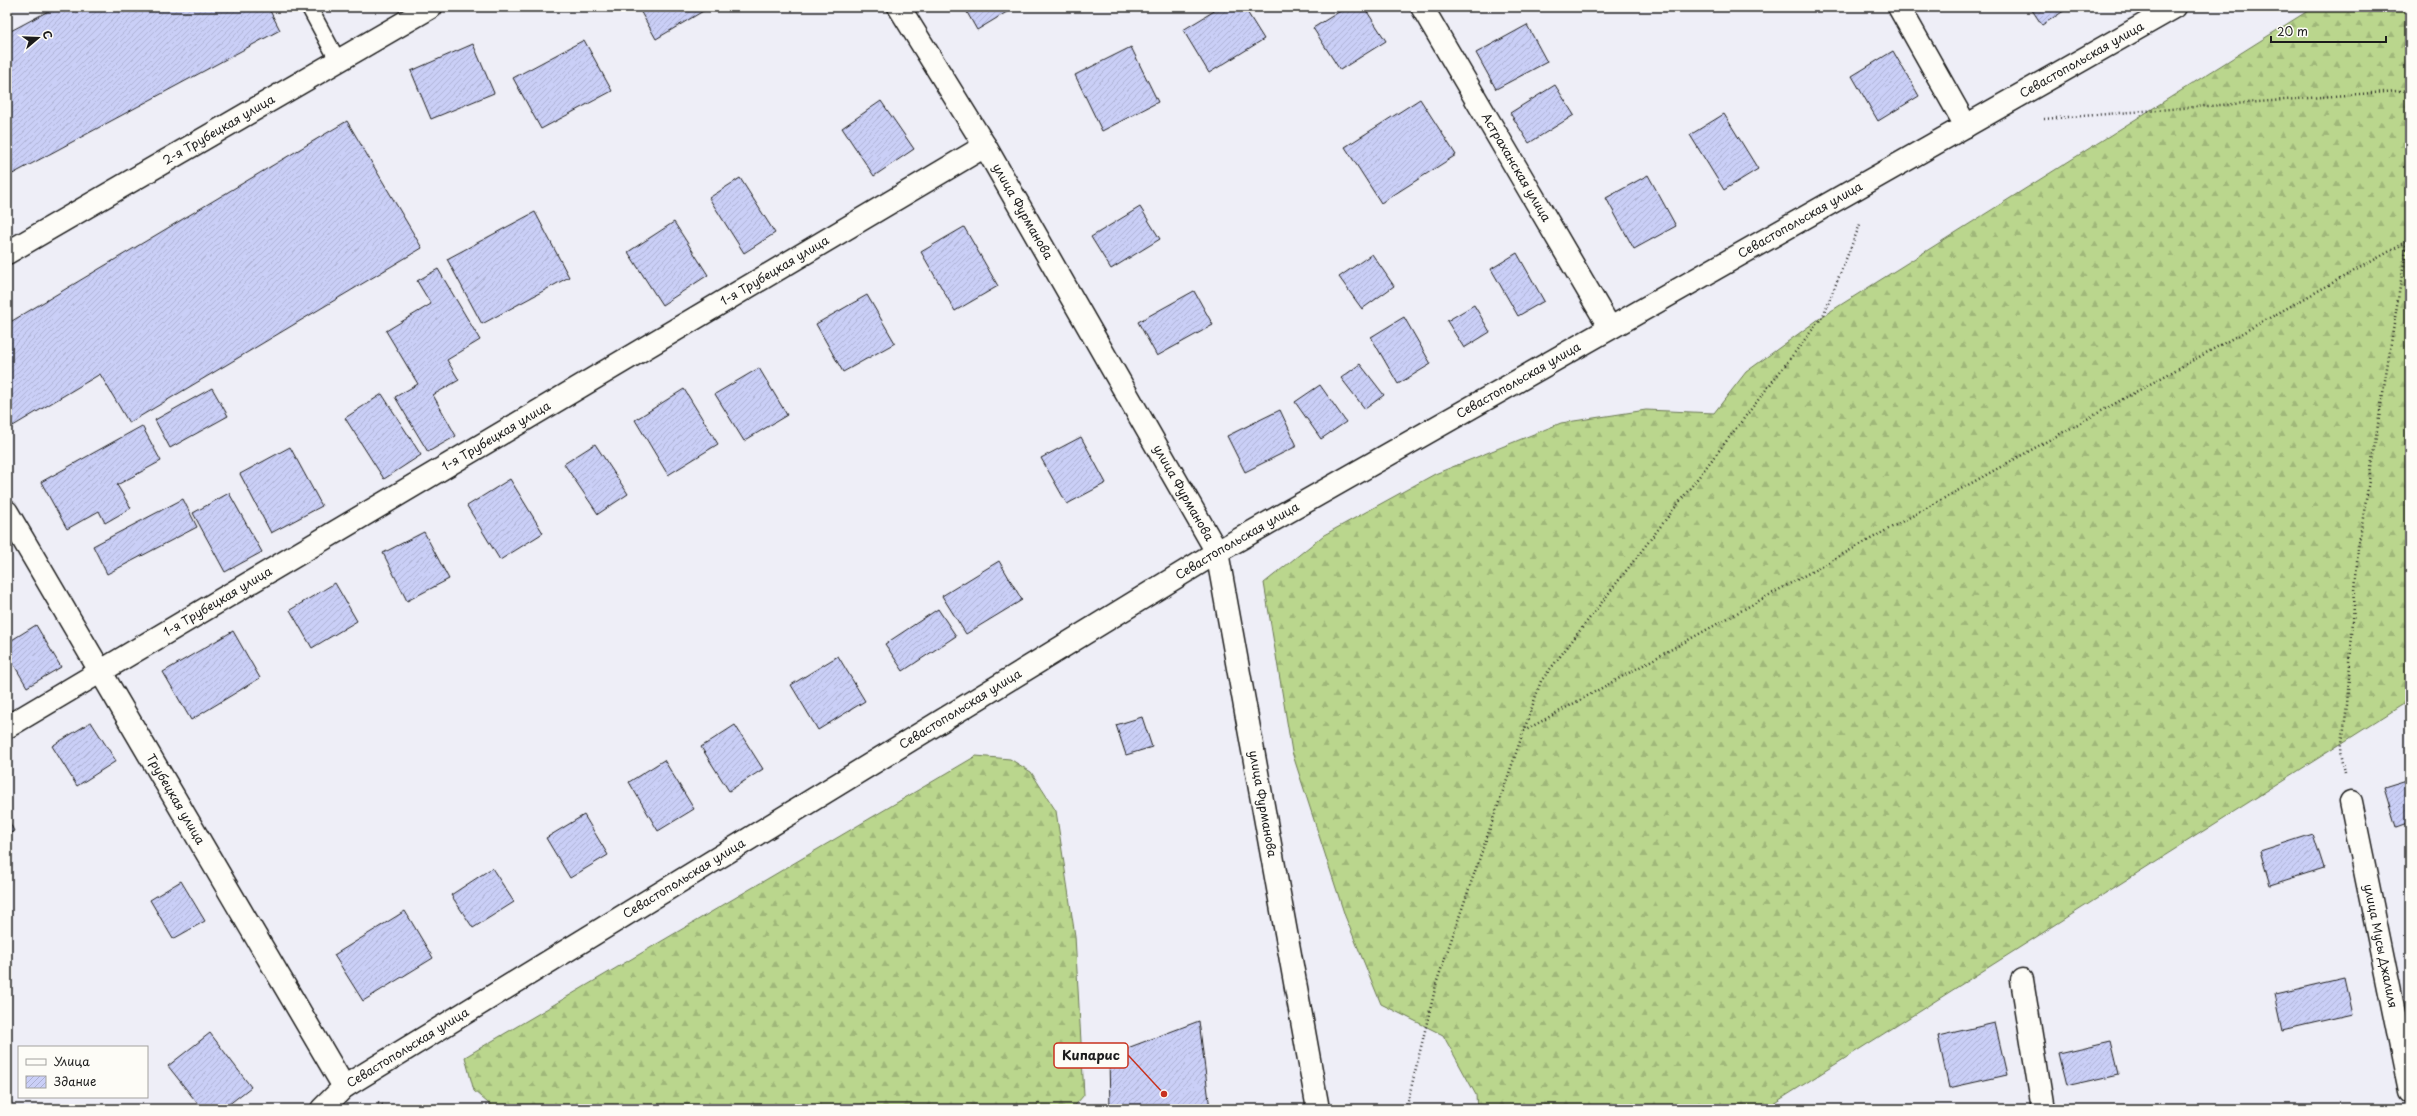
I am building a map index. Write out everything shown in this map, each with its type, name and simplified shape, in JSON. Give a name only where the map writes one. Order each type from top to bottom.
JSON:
[{"type":"street","name":"2-я Трубецкая улица","points":[[7,253],[431,7]]},
{"type":"street","name":"улица Фурманова","points":[[899,7],[985,146],[1217,552],[1318,1109]]},
{"type":"street","name":"Астраханская улица","points":[[1422,7],[1610,328]]},
{"type":"street","points":[[1899,7],[1966,126]]},
{"type":"street","name":"Севастопольская улица","points":[[322,1109],[344,1087],[1217,552],[2175,7]]},
{"type":"street","name":"1-я Трубецкая улица","points":[[7,727],[985,146]]},
{"type":"street","name":"Трубецкая улица","points":[[7,512],[344,1087]]},
{"type":"street","name":"улица Мусы Джалиля","points":[[2351,802],[2410,1091]]},
{"type":"street","points":[[2022,980],[2043,1109]]},
{"type":"lane","points":[[309,7],[338,61]]},
{"type":"path","points":[[2037,120],[2410,90]]},
{"type":"path","points":[[1406,1109],[1436,981],[1541,681],[1823,316],[1881,174]]},
{"type":"path","points":[[1524,731],[2410,240]]},
{"type":"path","points":[[2351,802],[2341,751],[2347,705],[2358,549],[2407,242]]},
{"type":"green space","points":[[2314,7],[2410,7],[2410,700],[1765,1109],[1477,1109],[1476,1095],[1443,1035],[1381,1004],[1345,916],[1292,752],[1264,583],[1324,535],[1435,474],[1561,423],[1646,410],[1714,413],[1746,372],[1823,316]]},
{"type":"green space","points":[[976,756],[1010,759],[1031,772],[1056,811],[1075,936],[1084,1095],[1072,1109],[495,1109],[474,1091],[465,1057]]},
{"type":"building","points":[[56,7],[268,7],[280,30],[7,177],[7,33]]},
{"type":"building","points":[[638,7],[710,7],[656,39]]},
{"type":"building","points":[[964,7],[1015,7],[977,30]]},
{"type":"building","points":[[1221,7],[1244,7],[1264,39],[1209,73],[1183,30]]},
{"type":"building","points":[[1347,7],[1364,7],[1386,41],[1340,70],[1313,28]]},
{"type":"building","points":[[2030,7],[2070,7],[2042,25]]},
{"type":"building","points":[[1527,25],[1547,62],[1496,89],[1476,53]]},
{"type":"building","points":[[584,40],[612,91],[541,129],[513,78]]},
{"type":"building","points":[[473,44],[494,93],[431,119],[411,71]]},
{"type":"building","points":[[1131,47],[1158,102],[1102,131],[1075,75]]},
{"type":"building","points":[[1893,51],[1919,96],[1878,121],[1852,76]]},
{"type":"building","points":[[1555,85],[1574,115],[1529,143],[1510,113]]},
{"type":"building","points":[[1420,99],[1456,155],[1381,203],[1345,147]]},
{"type":"building","points":[[881,101],[914,149],[874,176],[842,128]]},
{"type":"building","points":[[1724,114],[1758,169],[1724,190],[1690,135]]},
{"type":"building","points":[[347,121],[422,248],[129,423],[100,374],[13,426],[7,416],[7,324]]},
{"type":"building","points":[[1648,175],[1676,226],[1634,249],[1606,198]]},
{"type":"building","points":[[740,178],[775,233],[744,253],[709,198]]},
{"type":"building","points":[[1140,207],[1160,239],[1111,269],[1091,237]]},
{"type":"building","points":[[535,212],[569,277],[482,324],[447,259]]},
{"type":"building","points":[[674,222],[708,275],[662,305],[628,252]]},
{"type":"building","points":[[964,227],[998,286],[955,311],[921,252]]},
{"type":"building","points":[[1517,253],[1544,301],[1518,316],[1491,269]]},
{"type":"building","points":[[1372,254],[1394,286],[1362,309],[1339,277]]},
{"type":"building","points":[[438,269],[480,340],[447,360],[459,380],[433,395],[456,436],[428,452],[395,397],[418,384],[386,331],[431,304],[417,281]]},
{"type":"building","points":[[1194,291],[1213,325],[1157,356],[1138,322]]},
{"type":"building","points":[[867,295],[895,343],[843,372],[816,324]]},
{"type":"building","points":[[1474,305],[1490,332],[1464,348],[1447,321]]},
{"type":"building","points":[[1404,317],[1431,364],[1398,384],[1371,337]]},
{"type":"building","points":[[1360,364],[1384,395],[1365,409],[1341,378]]},
{"type":"building","points":[[759,368],[787,415],[744,441],[715,394]]},
{"type":"building","points":[[1320,385],[1346,422],[1321,439],[1295,402]]},
{"type":"building","points":[[212,388],[228,416],[170,448],[155,420]]},
{"type":"building","points":[[684,389],[718,444],[668,475],[635,420]]},
{"type":"building","points":[[382,394],[421,455],[384,479],[345,418]]},
{"type":"building","points":[[1280,410],[1297,446],[1245,472],[1227,436]]},
{"type":"building","points":[[142,426],[161,461],[117,485],[131,508],[105,523],[99,511],[67,529],[41,482]]},
{"type":"building","points":[[1081,437],[1106,483],[1067,504],[1041,458]]},
{"type":"building","points":[[595,444],[628,494],[598,514],[564,464]]},
{"type":"building","points":[[290,447],[322,506],[271,533],[240,474]]},
{"type":"building","points":[[510,479],[543,533],[500,560],[467,506]]},
{"type":"building","points":[[229,493],[262,552],[225,572],[193,513]]},
{"type":"building","points":[[183,499],[197,527],[107,574],[93,546]]},
{"type":"building","points":[[424,532],[449,579],[407,601],[383,553]]},
{"type":"building","points":[[999,561],[1022,600],[966,634],[942,596]]},
{"type":"building","points":[[335,583],[357,621],[312,648],[290,610]]},
{"type":"building","points":[[938,609],[956,636],[903,671],[885,644]]},
{"type":"building","points":[[36,625],[61,667],[27,687],[7,653],[7,643]]},
{"type":"building","points":[[233,631],[260,678],[191,720],[163,672]]},
{"type":"building","points":[[838,656],[865,701],[818,730],[791,685]]},
{"type":"building","points":[[1142,717],[1152,747],[1126,755],[1116,725]]},
{"type":"building","points":[[91,722],[116,761],[77,786],[52,746]]},
{"type":"building","points":[[735,725],[763,769],[729,791],[701,747]]},
{"type":"building","points":[[664,760],[694,809],[658,831],[629,782]]},
{"type":"building","points":[[2410,779],[2410,822],[2396,827],[2384,787]]},
{"type":"building","points":[[584,815],[608,855],[570,878],[546,838]]},
{"type":"building","points":[[7,817],[14,831],[7,835]]},
{"type":"building","points":[[2313,834],[2324,868],[2270,885],[2260,851]]},
{"type":"building","points":[[492,868],[514,902],[473,928],[451,895]]},
{"type":"building","points":[[181,881],[205,921],[173,939],[150,900]]},
{"type":"building","points":[[2410,887],[2410,906],[2406,888]]},
{"type":"building","points":[[405,911],[433,958],[363,1001],[334,955]]},
{"type":"building","points":[[2344,978],[2352,1015],[2283,1031],[2275,994]]},
{"type":"building","points":[[1199,1021],[1210,1109],[1110,1109],[1109,1055]]},
{"type":"building","points":[[1995,1023],[2007,1075],[1949,1088],[1938,1036]]},
{"type":"building","points":[[210,1033],[251,1087],[223,1109],[202,1109],[168,1066]]},
{"type":"building","points":[[2111,1041],[2119,1074],[2066,1086],[2058,1053]]},
{"type":"place","name":"Кипарис","points":[[1164,1094]]}]
